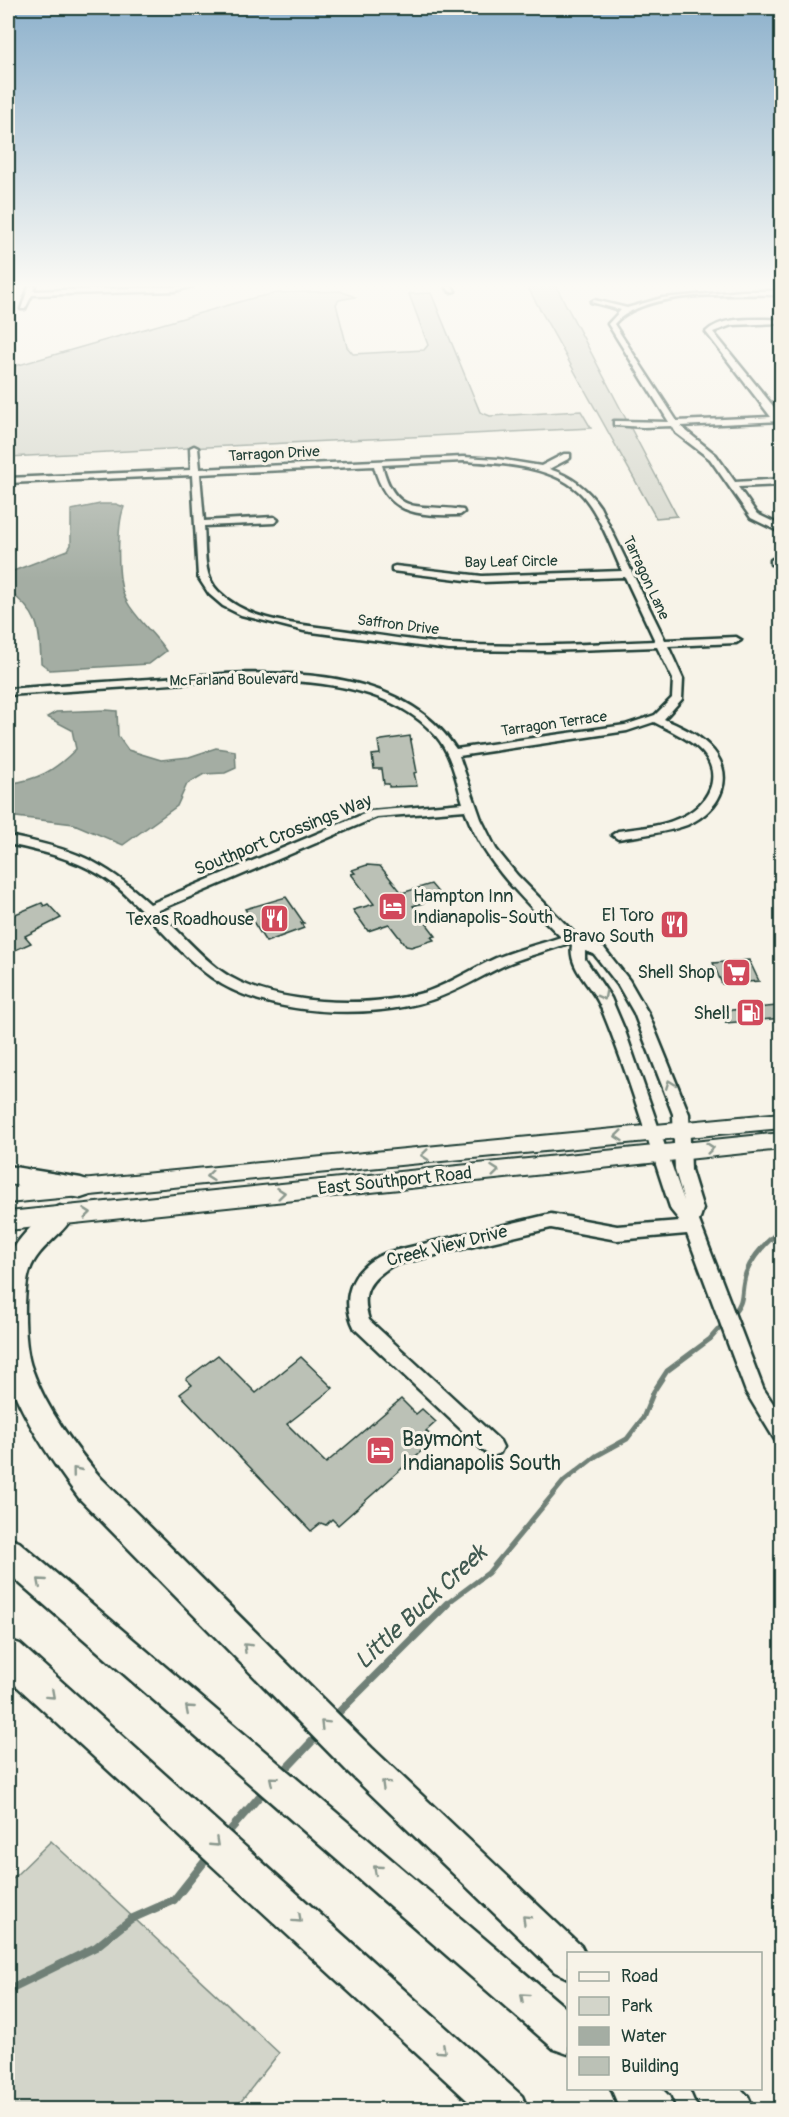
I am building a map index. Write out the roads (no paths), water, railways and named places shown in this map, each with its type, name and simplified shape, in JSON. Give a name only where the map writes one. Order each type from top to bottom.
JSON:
[{"type":"highway","points":[[8,1175],[81,1188]]},
{"type":"highway","points":[[60,1216],[31,1242],[19,1257],[12,1274],[10,1299],[12,1360],[40,1419],[84,1481],[360,1760],[567,1958]]},
{"type":"highway","points":[[8,1553],[567,2034]]},
{"type":"highway","points":[[8,1656],[508,2109]]},
{"type":"highway","points":[[633,2090],[655,2109]]},
{"type":"highway","points":[[713,2090],[734,2109]]},
{"type":"main road","name":"East Southport Road","points":[[682,1141],[782,1120]]},
{"type":"main road","name":"East Southport Road","points":[[8,1196],[81,1188],[682,1141],[782,1141]]},
{"type":"main road","name":"East Southport Road","points":[[8,1221],[657,1143]]},
{"type":"street","points":[[649,385],[683,436],[713,457],[754,516],[782,530]]},
{"type":"street","points":[[751,385],[779,419]]},
{"type":"street","points":[[617,423],[674,424],[779,419]]},
{"type":"street","name":"Saffron Drive","points":[[194,448],[202,573],[208,586],[234,608],[267,621],[462,648],[535,648],[736,640]]},
{"type":"street","points":[[540,470],[567,456]]},
{"type":"street","name":"Tarragon Drive","points":[[8,481],[474,459],[540,470]]},
{"type":"street","points":[[377,462],[386,492],[398,502],[426,510],[460,512]]},
{"type":"street","name":"Tarragon Lane","points":[[540,470],[575,485],[592,500],[678,679],[679,689],[674,704],[656,718]]},
{"type":"street","points":[[732,485],[782,482]]},
{"type":"street","points":[[199,524],[274,520]]},
{"type":"street","name":"Bay Leaf Circle","points":[[395,569],[482,579],[628,574]]},
{"type":"street","name":"McFarland Boulevard","points":[[8,692],[259,676],[315,679],[363,689],[400,704],[431,724],[454,753],[478,829],[495,857],[574,942],[599,951],[634,999],[648,1027],[681,1114],[683,1170],[695,1209],[692,1224]]},
{"type":"street","points":[[618,835],[663,827],[693,817],[711,803],[719,790],[720,773],[710,753],[695,741],[656,718]]},
{"type":"street","name":"Tarragon Terrace","points":[[454,753],[619,730],[656,718]]},
{"type":"street","name":"Southport Crossings Way","points":[[148,910],[375,814],[471,806]]},
{"type":"street","points":[[8,840],[57,850],[99,868],[120,883],[216,974],[239,987],[271,998],[307,1005],[364,1007],[425,997],[458,985],[509,958],[574,942]]},
{"type":"street","name":"McFarland Boulevard","points":[[574,942],[578,959],[597,984],[610,1010],[679,1210],[692,1224]]},
{"type":"street","name":"Creek View Drive","points":[[493,1447],[367,1333],[357,1317],[355,1305],[359,1286],[365,1275],[389,1259],[550,1221],[617,1233],[692,1224]]},
{"type":"street","points":[[692,1224],[758,1399],[782,1434]]},
{"type":"water","points":[[100,504],[116,504],[124,507],[120,526],[119,554],[120,581],[123,592],[135,613],[166,651],[149,664],[50,670],[41,663],[40,640],[35,621],[26,606],[8,591],[8,573],[68,550],[71,545],[71,510]]},
{"type":"water","points":[[117,711],[118,736],[128,750],[161,760],[189,757],[216,748],[235,751],[236,768],[225,773],[204,774],[187,784],[177,806],[123,845],[74,824],[8,816],[8,784],[28,780],[45,773],[76,749],[72,730],[47,717],[56,712]]},
{"type":"waterway","name":"Little Buck Creek","points":[[731,1316],[741,1301],[744,1280],[752,1260],[782,1229]]},
{"type":"waterway","name":"Little Buck Creek","points":[[445,1605],[488,1573],[564,1481],[596,1456],[627,1439],[643,1418],[654,1391],[667,1371],[710,1339],[725,1322]]},
{"type":"waterway","name":"Little Buck Creek","points":[[335,1716],[447,1604]]},
{"type":"waterway","name":"Little Buck Creek","points":[[281,1774],[319,1734]]},
{"type":"waterway","name":"Little Buck Creek","points":[[225,1836],[265,1790]]},
{"type":"waterway","name":"Little Buck Creek","points":[[8,1990],[96,1947],[131,1919],[174,1900],[209,1856]]},
{"type":"place","name":"Hampton Inn Indianapolis-South","points":[[392,906]]},
{"type":"place","name":"Texas Roadhouse","points":[[275,919]]},
{"type":"place","name":"El Toro Bravo South","points":[[675,925]]},
{"type":"place","name":"Shell Shop","points":[[736,972]]},
{"type":"place","name":"Shell","points":[[751,1013]]},
{"type":"place","name":"Baymont Indianapolis South","points":[[381,1451]]}]
